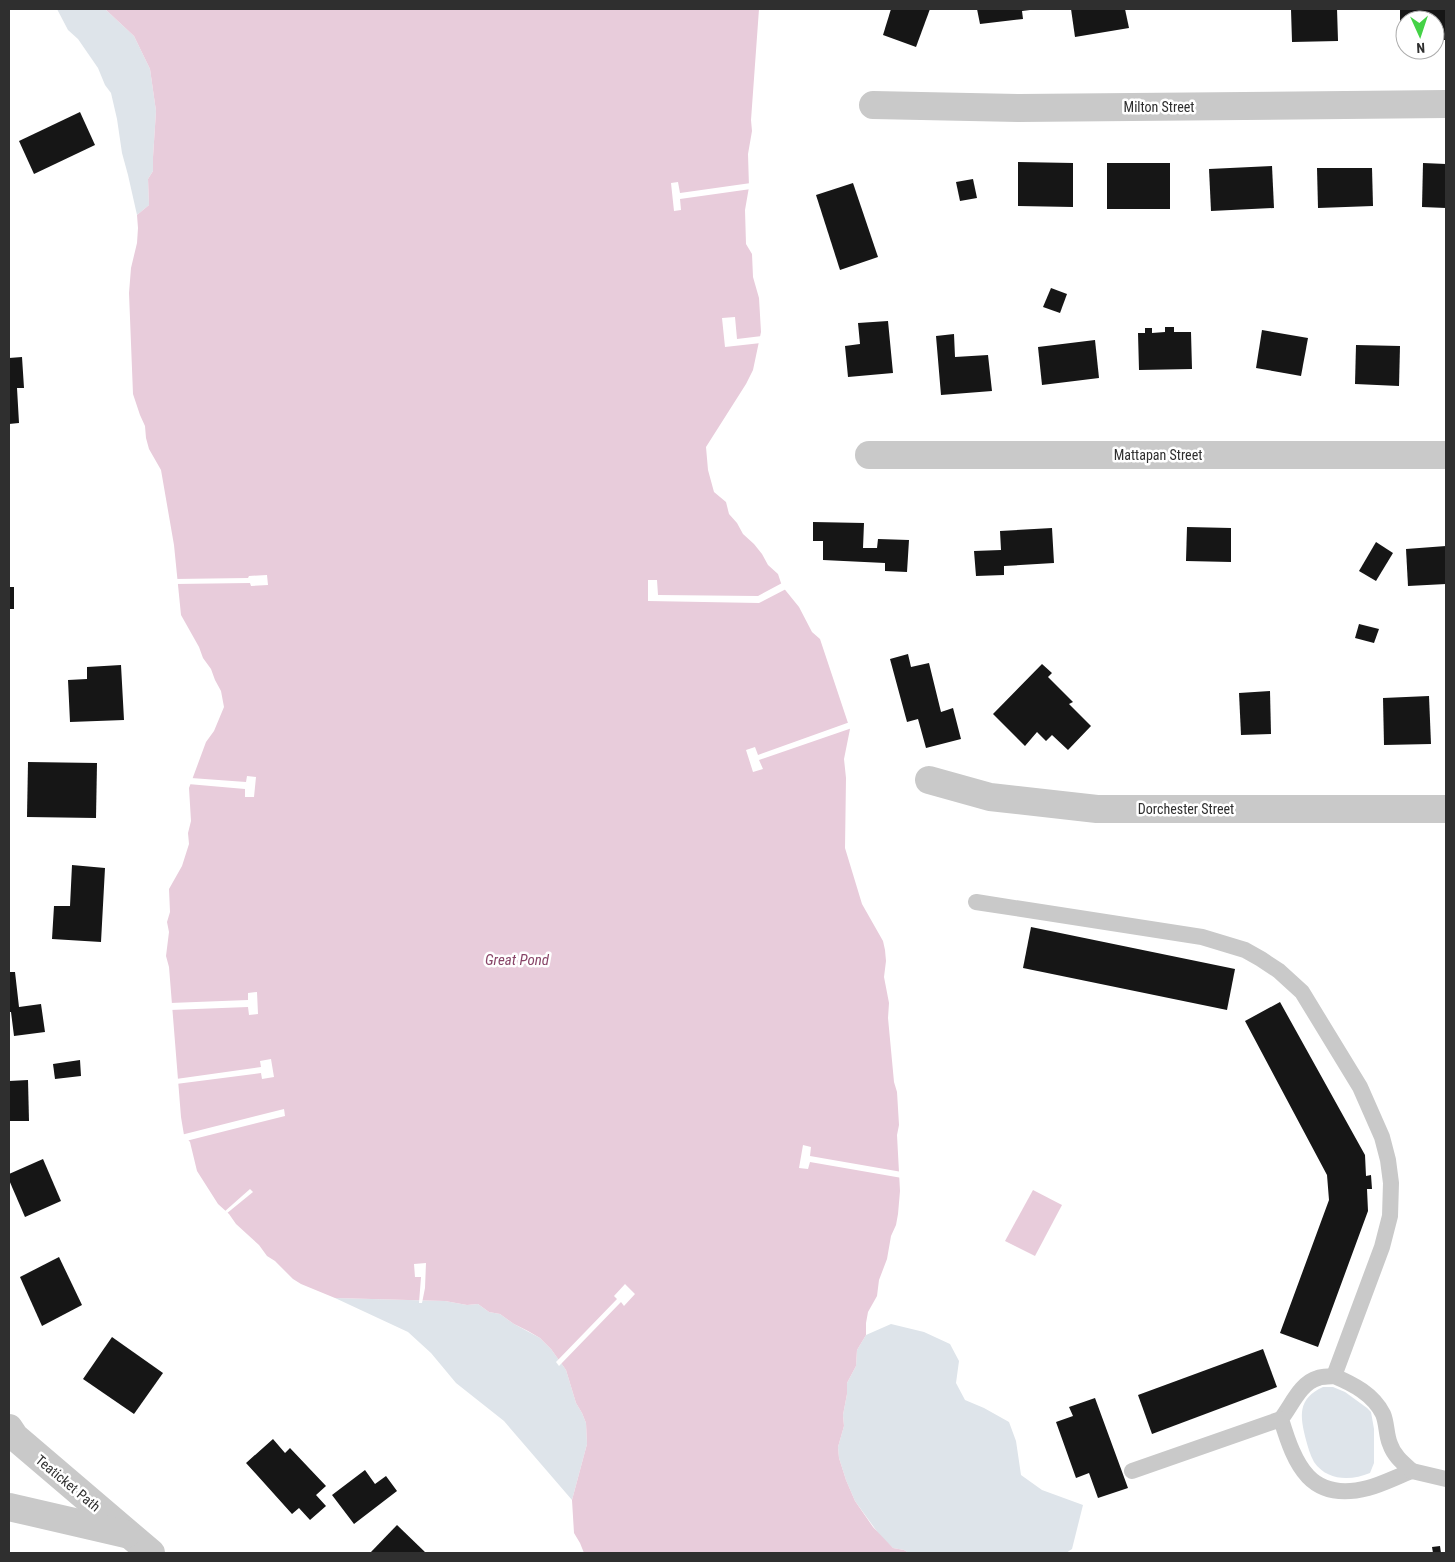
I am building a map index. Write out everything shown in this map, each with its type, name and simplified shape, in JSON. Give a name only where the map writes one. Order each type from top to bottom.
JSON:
[{"type":"street","name":"Milton Street","points":[[873,105],[1029,108],[1446,104]]},
{"type":"street","name":"Mattapan Street","points":[[869,455],[1446,455]]},
{"type":"street","name":"Dorchester Street","points":[[930,780],[990,797],[1097,809],[1446,809]]},
{"type":"street","name":"Teaticket Path","points":[[9,1428],[15,1437],[151,1553]]},
{"type":"street","name":"Teaticket Path","points":[[9,1507],[130,1535]]},
{"type":"lane","points":[[976,902],[1202,936],[1245,950],[1279,971],[1302,992],[1360,1087],[1382,1136],[1391,1183],[1390,1216],[1382,1247],[1334,1376]]},
{"type":"lane","points":[[1132,1471],[1281,1419],[1296,1396],[1306,1385],[1317,1378],[1334,1376],[1353,1384],[1367,1394],[1378,1406],[1384,1415],[1389,1444],[1398,1459],[1412,1471],[1446,1479]]},
{"type":"lane","points":[[1281,1419],[1296,1462],[1307,1476],[1324,1487],[1338,1491],[1355,1491],[1371,1488],[1412,1471]]},
{"type":"shaded area","points":[[57,9],[105,9],[134,36],[150,69],[156,111],[153,171],[148,179],[149,205],[137,215],[122,153],[111,93],[105,85],[98,68],[78,39],[68,30]]},
{"type":"shaded area","points":[[335,1298],[445,1301],[467,1305],[478,1304],[489,1312],[500,1314],[540,1338],[551,1349],[566,1370],[576,1403],[586,1423],[587,1444],[572,1500],[504,1421],[456,1383],[431,1353],[408,1332]]},
{"type":"shaded area","points":[[891,1324],[924,1332],[950,1344],[959,1361],[956,1383],[965,1400],[1009,1422],[1016,1441],[1021,1475],[1042,1490],[1083,1505],[1072,1549],[1066,1553],[909,1553],[893,1548],[881,1537],[855,1501],[839,1458],[838,1447],[844,1426],[843,1415],[847,1383],[856,1366],[857,1350],[866,1335]]},
{"type":"shaded area","points":[[1323,1387],[1333,1387],[1345,1392],[1371,1412],[1374,1429],[1374,1463],[1370,1473],[1363,1476],[1340,1478],[1326,1473],[1314,1462],[1309,1451],[1302,1423],[1302,1409],[1309,1397]]},
{"type":"water","name":"Great Pond","points":[[105,9],[759,9],[751,120],[752,131],[748,154],[749,187],[745,210],[746,244],[752,254],[753,277],[759,298],[761,332],[753,370],[706,447],[708,470],[714,492],[726,502],[729,514],[743,534],[754,544],[768,565],[778,574],[782,586],[799,607],[812,632],[820,639],[850,729],[844,759],[846,778],[845,848],[862,904],[883,941],[885,950],[884,977],[889,1003],[888,1018],[894,1082],[897,1092],[900,1191],[896,1225],[891,1236],[887,1259],[879,1280],[877,1296],[868,1312],[866,1335],[857,1350],[856,1366],[847,1383],[843,1415],[844,1426],[838,1447],[839,1458],[855,1501],[873,1527],[893,1548],[909,1553],[584,1553],[574,1533],[572,1500],[587,1444],[586,1423],[576,1403],[566,1370],[551,1349],[540,1338],[500,1314],[489,1312],[478,1304],[467,1305],[445,1301],[335,1298],[301,1284],[267,1256],[259,1245],[236,1224],[218,1204],[197,1171],[190,1142],[184,1135],[181,1117],[169,967],[166,956],[169,932],[167,922],[170,912],[169,889],[182,866],[189,844],[188,833],[191,821],[189,788],[206,742],[214,731],[224,707],[221,691],[211,669],[203,658],[181,615],[174,545],[161,470],[149,449],[145,426],[133,394],[129,293],[131,268],[137,243],[137,215],[149,205],[148,179],[153,171],[156,111],[150,69],[134,36]]},
{"type":"water","points":[[1033,1190],[1062,1205],[1035,1256],[1005,1241]]},
{"type":"pier","points":[[678,182],[680,193],[751,183],[751,189],[680,199],[681,210],[674,211],[671,183]]},
{"type":"pier","points":[[735,317],[737,339],[762,336],[761,343],[725,347],[722,318]]},
{"type":"pier","points":[[267,575],[268,585],[251,586],[250,583],[175,584],[174,579],[248,578],[249,576]]},
{"type":"pier","points":[[648,580],[657,580],[658,595],[758,596],[784,582],[788,588],[759,603],[648,601]]},
{"type":"pier","points":[[850,722],[852,728],[759,760],[763,769],[753,772],[746,750],[755,747],[758,755]]},
{"type":"pier","points":[[247,776],[256,777],[254,797],[245,797],[245,789],[188,784],[191,778],[246,782]]},
{"type":"pier","points":[[257,992],[258,1014],[249,1015],[248,1007],[170,1010],[170,1003],[248,1000],[248,993]]},
{"type":"pier","points":[[271,1059],[274,1077],[262,1079],[261,1073],[176,1084],[176,1079],[261,1067],[260,1061]]},
{"type":"pier","points":[[284,1109],[285,1116],[186,1141],[181,1135]]},
{"type":"pier","points":[[803,1145],[811,1147],[810,1156],[902,1172],[902,1178],[810,1162],[808,1169],[799,1168]]},
{"type":"pier","points":[[250,1189],[253,1192],[226,1214],[224,1212]]},
{"type":"pier","points":[[426,1263],[425,1288],[422,1303],[419,1303],[421,1277],[415,1277],[414,1264]]},
{"type":"pier","points":[[625,1284],[635,1294],[624,1306],[621,1302],[559,1366],[556,1362],[617,1299],[614,1296]]},
{"type":"building","points":[[891,9],[930,9],[916,47],[883,35]]},
{"type":"building","points":[[977,9],[1030,10],[1022,11],[1023,19],[980,24]]},
{"type":"building","points":[[1071,9],[1125,9],[1129,28],[1075,37]]},
{"type":"building","points":[[1291,9],[1337,9],[1338,41],[1292,42]]},
{"type":"building","points":[[1446,9],[1446,40],[1445,10],[1400,10]]},
{"type":"building","points":[[80,112],[95,145],[34,174],[19,141]]},
{"type":"building","points":[[1018,162],[1073,163],[1073,207],[1018,206]]},
{"type":"building","points":[[1107,163],[1170,163],[1170,209],[1107,209]]},
{"type":"building","points":[[1423,163],[1446,164],[1446,208],[1422,207]]},
{"type":"building","points":[[1272,166],[1274,208],[1211,211],[1209,169]]},
{"type":"building","points":[[1317,168],[1372,168],[1373,206],[1318,208]]},
{"type":"building","points":[[973,179],[977,198],[960,201],[956,182]]},
{"type":"building","points":[[853,183],[878,257],[840,270],[816,195]]},
{"type":"building","points":[[1051,288],[1067,294],[1060,313],[1043,307]]},
{"type":"building","points":[[888,321],[893,373],[848,377],[845,346],[860,344],[858,323]]},
{"type":"building","points":[[1165,327],[1174,327],[1174,332],[1191,332],[1192,369],[1139,370],[1138,333],[1145,333],[1145,328],[1152,328],[1152,333],[1165,332]]},
{"type":"building","points":[[1262,330],[1308,338],[1301,376],[1256,368]]},
{"type":"building","points":[[954,334],[955,357],[988,355],[992,391],[941,395],[936,336]]},
{"type":"building","points":[[1095,340],[1099,378],[1042,385],[1038,347]]},
{"type":"building","points":[[1356,345],[1400,346],[1399,386],[1355,384]]},
{"type":"building","points":[[22,357],[24,388],[17,388],[19,423],[9,424],[9,358]]},
{"type":"building","points":[[813,522],[864,523],[863,548],[877,548],[878,539],[909,540],[907,572],[885,571],[885,563],[823,560],[823,541],[813,541]]},
{"type":"building","points":[[1187,527],[1231,528],[1231,562],[1186,561]]},
{"type":"building","points":[[1052,528],[1054,563],[1004,566],[1004,575],[976,576],[974,551],[1001,550],[1000,531]]},
{"type":"building","points":[[1376,542],[1393,553],[1376,581],[1359,571]]},
{"type":"building","points":[[1446,546],[1446,584],[1408,586],[1406,549]]},
{"type":"building","points":[[9,587],[14,587],[14,609],[9,609]]},
{"type":"building","points":[[1359,624],[1379,629],[1374,643],[1355,638]]},
{"type":"building","points":[[908,654],[911,667],[929,663],[941,712],[953,708],[961,739],[926,748],[918,719],[907,722],[890,659]]},
{"type":"building","points":[[1042,664],[1052,673],[1048,677],[1073,702],[1069,704],[1091,726],[1068,750],[1052,735],[1046,741],[1037,732],[1025,746],[993,714]]},
{"type":"building","points":[[121,665],[124,720],[70,722],[68,680],[87,679],[87,667]]},
{"type":"building","points":[[1270,691],[1271,734],[1241,735],[1239,693]]},
{"type":"building","points":[[1429,696],[1431,744],[1384,745],[1383,698]]},
{"type":"building","points":[[28,762],[97,763],[96,818],[27,817]]},
{"type":"building","points":[[72,865],[105,868],[101,942],[52,939],[54,906],[70,906]]},
{"type":"building","points":[[1031,927],[1235,969],[1227,1010],[1023,968]]},
{"type":"building","points":[[9,972],[15,972],[19,1007],[41,1004],[45,1032],[14,1036],[11,1012],[9,1012]]},
{"type":"building","points":[[1280,1002],[1365,1155],[1366,1176],[1371,1175],[1372,1189],[1367,1189],[1368,1211],[1318,1347],[1280,1333],[1329,1200],[1327,1175],[1245,1021]]},
{"type":"building","points":[[80,1060],[81,1076],[55,1079],[53,1064]]},
{"type":"building","points":[[28,1080],[29,1121],[9,1121],[9,1081]]},
{"type":"building","points":[[43,1159],[61,1201],[25,1217],[9,1180],[9,1174]]},
{"type":"building","points":[[59,1257],[82,1305],[42,1326],[20,1277]]},
{"type":"building","points":[[112,1337],[163,1373],[134,1414],[83,1379]]},
{"type":"building","points":[[1263,1349],[1277,1387],[1152,1434],[1138,1395]]},
{"type":"building","points":[[1095,1398],[1128,1488],[1098,1498],[1089,1473],[1076,1478],[1056,1422],[1073,1416],[1069,1407]]},
{"type":"building","points":[[273,1439],[285,1453],[290,1448],[326,1486],[316,1495],[326,1506],[310,1520],[299,1508],[292,1514],[246,1463]]},
{"type":"building","points":[[365,1470],[375,1484],[386,1476],[397,1491],[354,1524],[332,1495]]},
{"type":"building","points":[[397,1525],[426,1553],[370,1553]]},
{"type":"building","points":[[1440,1546],[1441,1553],[1433,1553],[1432,1547]]}]
